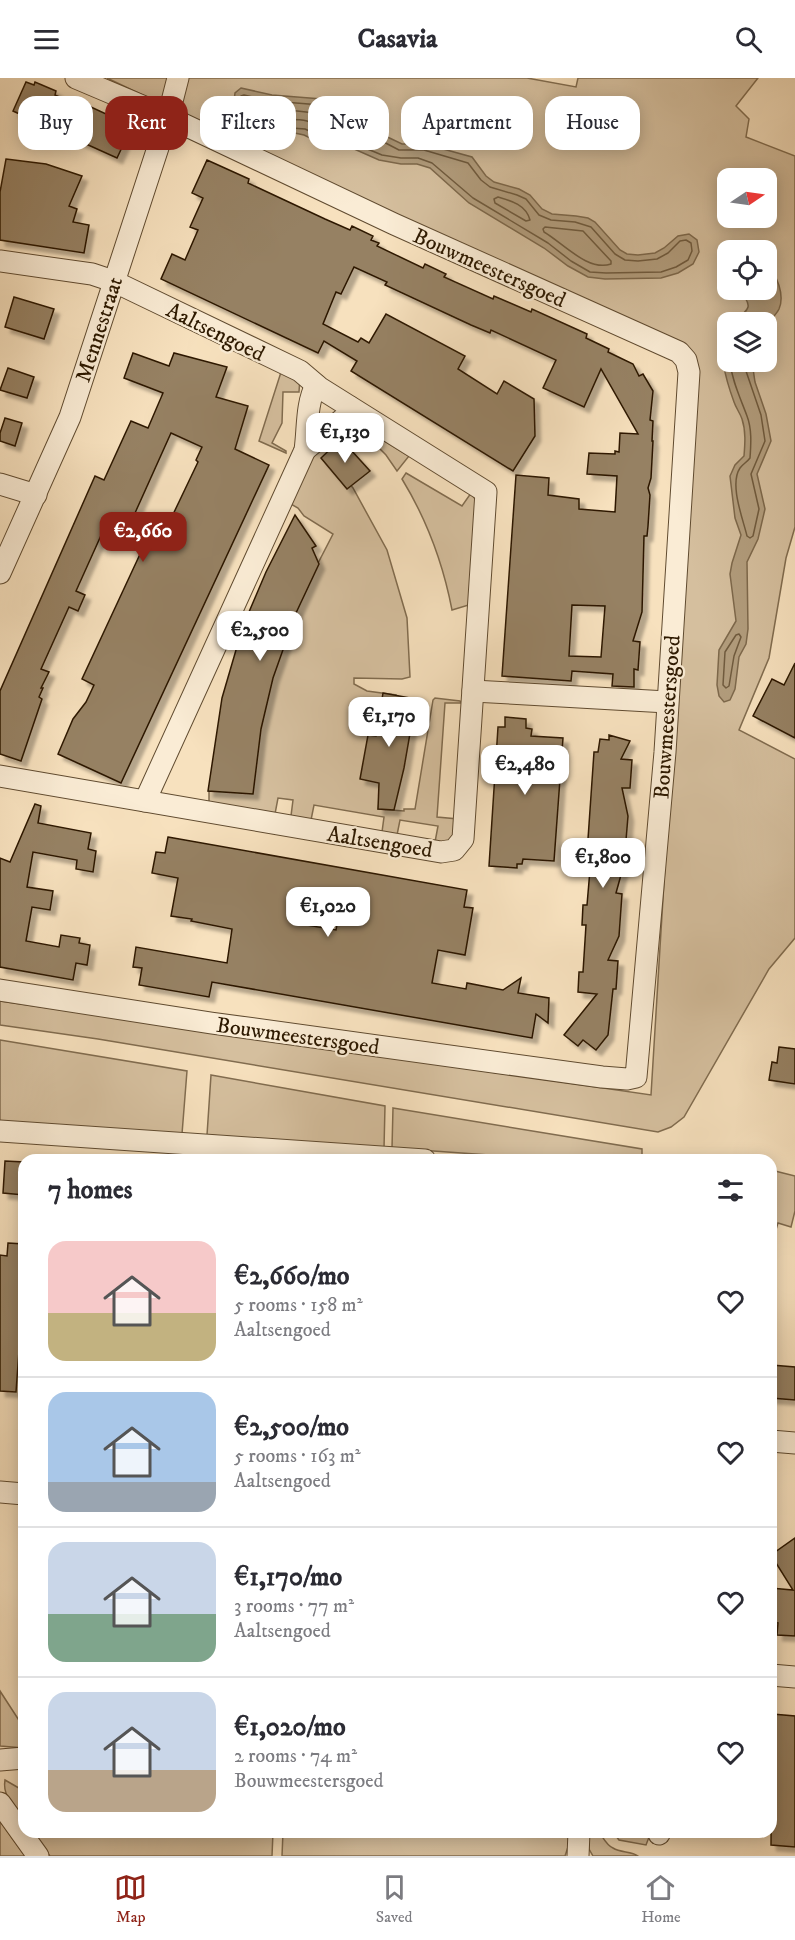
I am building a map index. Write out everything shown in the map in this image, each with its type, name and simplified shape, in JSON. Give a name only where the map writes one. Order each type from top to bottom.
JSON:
[{"type":"street","points":[[76,78],[118,96]]},
{"type":"street","name":"Mennestraat","points":[[173,96],[178,78]]},
{"type":"street","name":"Bouwmeestersgoed","points":[[0,990],[211,1023],[566,1072],[627,1079],[636,1077],[664,764],[689,372],[686,360],[679,352],[394,224],[188,126]]},
{"type":"street","name":"Mennestraat","points":[[0,573],[70,417],[157,150]]},
{"type":"street","name":"Aaltsengoed","points":[[0,261],[92,274],[113,281],[300,371],[316,385],[486,492],[463,839],[454,850],[441,852],[0,776]]},
{"type":"street","points":[[145,801],[305,450],[309,409],[312,392],[316,385]]},
{"type":"street","points":[[305,450],[345,417],[350,407]]},
{"type":"street","points":[[0,484],[36,495]]},
{"type":"street","points":[[473,691],[667,702]]},
{"type":"street","points":[[0,1131],[195,1152],[253,1154]]},
{"type":"street","points":[[777,1442],[795,1443]]},
{"type":"street","points":[[0,1492],[18,1494]]},
{"type":"street","points":[[777,1676],[795,1677]]},
{"type":"street","points":[[0,1760],[18,1758]]},
{"type":"street","points":[[0,1803],[18,1828]]},
{"type":"street","points":[[25,1838],[38,1856]]},
{"type":"street","points":[[578,1856],[579,1838]]},
{"type":"shaded area","points":[[107,78],[527,78],[576,87],[578,78],[758,78],[736,106],[749,119],[746,137],[795,156],[795,527],[786,558],[769,658],[739,730],[795,759],[795,938],[769,969],[684,1117],[671,1127],[658,1132],[98,1039],[0,1025],[0,1001],[651,1095],[696,358],[258,150],[296,150],[296,96],[200,96],[200,122],[188,117],[188,96],[145,96]]},
{"type":"shaded area","points":[[282,369],[300,377],[299,392],[283,392],[282,423],[272,443],[286,453],[259,441]]},
{"type":"shaded area","points":[[349,423],[358,425],[326,456],[353,488],[387,550],[407,618],[410,677],[402,679],[354,678],[354,684],[367,691],[396,695],[378,809],[404,811],[404,809],[415,809],[433,700],[435,698],[460,701],[461,703],[445,703],[437,817],[458,819],[455,835],[448,842],[435,842],[438,826],[400,820],[397,835],[382,832],[384,817],[314,805],[311,820],[291,816],[293,800],[278,798],[275,814],[209,802],[209,790],[260,719],[273,669],[297,604],[333,534],[304,516],[298,508],[289,503],[315,453]]},
{"type":"shaded area","points":[[373,434],[409,456],[397,471],[386,455],[370,439]]},
{"type":"shaded area","points":[[406,473],[462,506],[471,493],[477,502],[472,604],[452,610],[433,542],[402,479]]},
{"type":"shaded area","points":[[0,1040],[187,1071],[182,1134],[0,1121]]},
{"type":"shaded area","points":[[211,1075],[385,1106],[384,1148],[207,1135]]},
{"type":"shaded area","points":[[393,1108],[642,1149],[642,1154],[475,1154],[392,1148]]},
{"type":"shaded area","points":[[777,1172],[795,1176],[795,1211],[791,1227],[778,1223],[777,1226]]},
{"type":"shaded area","points":[[0,1691],[18,1719],[18,1748],[0,1746]]},
{"type":"shaded area","points":[[5,1780],[18,1788],[18,1812],[7,1797]]},
{"type":"shaded area","points":[[0,1821],[25,1856],[0,1856]]},
{"type":"shaded area","points":[[36,1838],[273,1838],[272,1856],[50,1856]]},
{"type":"shaded area","points":[[283,1838],[569,1838],[565,1856],[282,1856]]},
{"type":"shaded area","points":[[589,1838],[603,1838],[616,1850],[638,1856],[593,1856],[589,1849]]},
{"type":"shaded area","points":[[618,1838],[649,1838],[646,1845]]},
{"type":"water","points":[[241,88],[284,96],[235,96]]},
{"type":"water","points":[[296,97],[308,98],[308,137],[296,133]]},
{"type":"water","points":[[389,138],[401,144],[401,150],[447,150],[472,157],[486,176],[494,182],[519,189],[530,195],[542,209],[552,214],[588,218],[595,222],[620,250],[627,254],[655,253],[678,236],[689,234],[697,240],[699,252],[693,264],[678,273],[661,278],[588,277],[469,203],[430,168],[417,164],[379,160],[356,150],[389,150]]},
{"type":"water","points":[[777,280],[781,304],[777,312],[745,312],[747,300],[777,300]]},
{"type":"water","points":[[725,372],[754,372],[771,441],[757,474],[765,509],[758,539],[747,562],[748,629],[746,644],[739,657],[735,689],[730,700],[724,702],[719,696],[717,685],[719,650],[736,621],[730,574],[741,535],[735,518],[730,476],[735,465],[744,456],[745,442],[743,424]]},
{"type":"building","points":[[26,82],[34,85],[35,82],[56,91],[55,95],[57,96],[20,96]]},
{"type":"building","points":[[18,100],[18,113],[13,111]]},
{"type":"building","points":[[93,108],[105,113],[105,150],[121,150],[117,158],[93,147]]},
{"type":"building","points":[[6,159],[46,164],[82,176],[69,206],[77,209],[73,222],[89,225],[84,253],[0,240],[0,192]]},
{"type":"building","points":[[207,160],[249,179],[248,183],[325,219],[350,230],[352,226],[373,236],[371,240],[379,243],[377,246],[423,268],[425,264],[446,274],[444,277],[493,299],[494,296],[531,312],[532,309],[587,334],[586,338],[633,364],[639,376],[643,374],[653,391],[650,420],[653,421],[653,441],[651,478],[648,488],[650,495],[648,526],[647,536],[644,536],[642,612],[633,641],[640,642],[638,670],[634,669],[634,687],[612,686],[613,674],[572,671],[571,681],[502,676],[516,475],[549,478],[548,495],[579,499],[579,509],[615,512],[617,476],[587,474],[589,453],[615,454],[615,451],[619,452],[620,433],[638,434],[601,369],[584,407],[543,388],[556,360],[491,330],[490,333],[471,325],[385,285],[387,282],[354,267],[341,294],[336,292],[323,324],[358,342],[361,338],[369,343],[386,314],[465,356],[458,369],[497,394],[504,381],[534,399],[535,436],[513,471],[351,371],[357,361],[324,341],[318,353],[161,279],[172,254],[185,260],[198,230],[190,227],[203,198],[192,193]],"holes":[[[572,605],[605,606],[601,657],[569,656]]]},
{"type":"building","points":[[14,297],[54,309],[44,339],[5,327]]},
{"type":"building","points":[[133,353],[169,366],[174,353],[227,367],[216,397],[248,406],[235,449],[269,465],[121,783],[58,754],[73,719],[86,702],[94,685],[82,679],[148,537],[108,520],[76,591],[85,595],[78,611],[69,607],[41,669],[49,672],[41,688],[43,688],[39,697],[42,699],[21,761],[0,754],[0,691],[95,476],[104,480],[131,421],[148,428],[163,393],[124,378]],"holes":[[[171,433],[202,447],[196,460],[198,462],[167,527],[135,513]]]},
{"type":"building","points":[[8,368],[34,377],[27,398],[0,390]]},
{"type":"building","points":[[5,418],[22,423],[15,446],[0,441]]},
{"type":"building","points":[[341,439],[370,471],[347,489],[321,458]]},
{"type":"building","points":[[295,515],[316,546],[312,548],[319,564],[296,613],[273,678],[261,729],[253,794],[208,791],[222,698],[236,650],[266,572]]},
{"type":"building","points":[[795,663],[795,738],[753,716],[772,679],[784,685]]},
{"type":"building","points":[[383,693],[416,699],[394,810],[378,809],[379,783],[360,779],[368,735],[376,736]]},
{"type":"building","points":[[505,717],[526,719],[526,728],[532,729],[531,736],[563,738],[554,861],[523,859],[522,864],[517,864],[517,868],[489,866],[498,727],[505,727]]},
{"type":"building","points":[[609,735],[630,741],[621,759],[632,760],[630,788],[622,788],[628,816],[624,864],[616,893],[622,894],[619,936],[608,960],[618,961],[616,989],[613,989],[608,1035],[596,1050],[583,1040],[578,1046],[564,1035],[597,994],[578,992],[579,972],[583,972],[586,925],[582,925],[583,905],[587,905],[591,858],[592,839],[588,839],[594,752],[598,752],[600,739],[609,740]]},
{"type":"building","points":[[35,804],[41,806],[38,823],[91,833],[88,849],[96,851],[93,872],[76,869],[77,860],[33,852],[27,887],[53,891],[50,910],[32,907],[26,941],[59,947],[61,935],[80,938],[79,943],[90,945],[87,965],[76,963],[73,980],[0,967],[0,858],[10,862]]},
{"type":"building","points":[[168,837],[467,890],[464,907],[473,908],[465,955],[438,950],[432,983],[466,989],[467,983],[503,990],[521,978],[518,993],[549,998],[548,1023],[536,1014],[532,1038],[212,982],[209,997],[139,985],[142,968],[133,967],[136,947],[227,963],[232,929],[171,916],[178,878],[152,873],[156,852],[165,853]],"holes":[[[300,890],[342,898],[336,930],[294,923]]]},
{"type":"building","points":[[779,1047],[795,1049],[795,1084],[769,1080],[772,1062],[777,1063]]},
{"type":"building","points":[[5,1161],[18,1162],[18,1194],[3,1193]]},
{"type":"building","points":[[8,1243],[18,1244],[16,1392],[0,1391],[0,1255],[7,1256]]},
{"type":"building","points":[[777,1366],[795,1367],[795,1400],[777,1398]]},
{"type":"building","points":[[795,1538],[795,1636],[777,1635],[777,1589],[793,1590],[777,1565],[777,1551]]},
{"type":"building","points":[[777,1714],[795,1716],[795,1847],[771,1845],[771,1838],[777,1838]]}]
